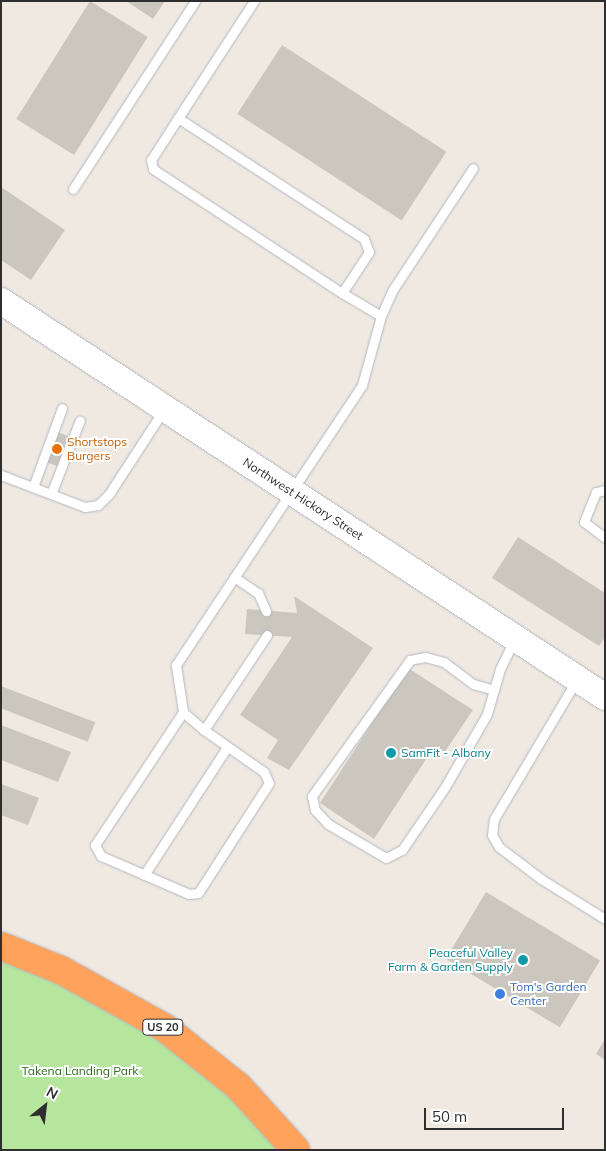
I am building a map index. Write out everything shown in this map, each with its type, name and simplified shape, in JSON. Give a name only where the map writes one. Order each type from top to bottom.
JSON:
[{"type":"highway","name":"US 20","points":[[1,946],[62,970],[165,1028],[238,1086],[296,1150]]},
{"type":"street","name":"Northwest Hickory Street","points":[[1,301],[605,697]]},
{"type":"lane","points":[[73,189],[195,1]]},
{"type":"lane","points":[[254,1],[151,160],[153,169],[342,293],[381,316]]},
{"type":"lane","points":[[178,118],[364,239],[369,252],[342,293]]},
{"type":"lane","points":[[183,712],[95,845],[101,856],[189,894],[198,893],[269,783],[264,772],[204,730],[183,712],[176,665],[362,385],[381,316],[392,291],[473,168]]},
{"type":"lane","points":[[32,487],[62,408]]},
{"type":"lane","points":[[1,475],[85,507],[98,505],[109,494],[165,408]]},
{"type":"lane","points":[[51,494],[80,420]]},
{"type":"lane","points":[[605,490],[596,492],[584,522],[605,538]]},
{"type":"lane","points":[[234,577],[258,593],[266,611]]},
{"type":"lane","points":[[204,730],[268,635]]},
{"type":"lane","points":[[494,690],[473,684],[444,662],[425,658],[410,660],[312,796],[315,810],[328,824],[386,858],[402,850],[470,746],[488,714],[500,669],[515,638]]},
{"type":"lane","points":[[578,679],[494,820],[492,834],[499,847],[541,879],[605,918]]},
{"type":"lane","points":[[144,875],[227,747]]},
{"type":"green space","name":"Takena Landing Park","points":[[1,946],[165,1028],[293,1150],[1,1150]]},
{"type":"building","points":[[90,1],[148,37],[74,155],[16,119]]},
{"type":"building","points":[[126,1],[165,1],[153,19]]},
{"type":"building","points":[[282,45],[446,152],[402,221],[237,114]]},
{"type":"building","points":[[1,187],[65,230],[31,280],[1,260]]},
{"type":"building","name":"Shortstops Burgers","points":[[57,432],[68,436],[57,466],[46,462]]},
{"type":"building","points":[[518,537],[605,593],[605,637],[599,646],[492,578]]},
{"type":"building","points":[[294,596],[373,648],[289,770],[267,758],[278,740],[240,715],[292,637],[245,634],[247,609],[297,613]]},
{"type":"building","name":"SamFit - Albany","points":[[408,668],[473,710],[442,756],[432,750],[374,839],[320,803]]},
{"type":"building","points":[[1,686],[95,722],[88,742],[1,708]]},
{"type":"building","points":[[1,725],[71,752],[58,782],[1,760]]},
{"type":"building","points":[[1,784],[39,798],[28,825],[1,815]]},
{"type":"building","name":"Peaceful Valley Farm & Garden Supply","points":[[486,892],[600,961],[560,1027],[446,959]]},
{"type":"building","points":[[605,1039],[605,1060],[596,1054]]},
{"type":"place","name":"Shortstops Burgers","points":[[57,449]]},
{"type":"place","name":"SamFit - Albany","points":[[391,753]]},
{"type":"place","name":"Peaceful Valley Farm & Garden Supply","points":[[523,960]]},
{"type":"place","name":"Tom's Garden Center","points":[[500,994]]}]
